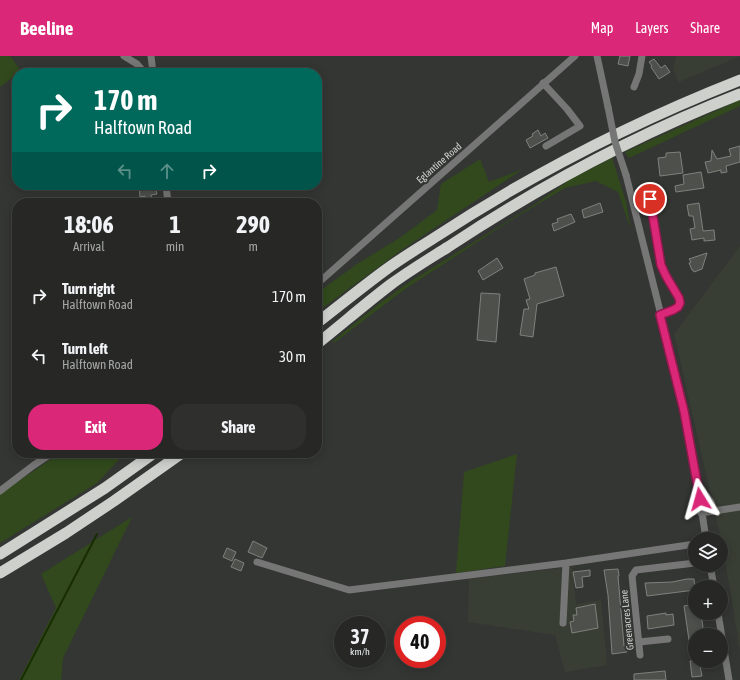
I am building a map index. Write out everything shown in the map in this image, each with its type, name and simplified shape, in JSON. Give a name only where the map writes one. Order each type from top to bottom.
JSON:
[{"type":"highway","points":[[322,319],[384,271],[487,204],[598,143],[707,93],[740,80]]},
{"type":"highway","points":[[322,340],[390,285],[497,214],[606,154],[664,126],[740,94]]},
{"type":"highway","points":[[0,554],[57,519],[147,458]]},
{"type":"highway","points":[[0,573],[78,525],[175,458]]},
{"type":"street","points":[[124,56],[141,68]]},
{"type":"street","points":[[151,56],[152,68]]},
{"type":"street","name":"Eglantine Road","points":[[322,280],[575,56]]},
{"type":"street","points":[[597,56],[615,142],[626,175],[684,411],[698,484],[705,532]]},
{"type":"street","points":[[634,87],[639,74],[642,56]]},
{"type":"street","points":[[543,83],[568,109],[580,126],[546,146]]},
{"type":"street","points":[[650,199],[661,265],[679,298],[680,303],[678,307],[673,310],[660,315]]},
{"type":"street","points":[[0,491],[44,458]]},
{"type":"street","points":[[698,484],[711,502],[715,511]]},
{"type":"street","points":[[702,513],[740,507]]},
{"type":"street","points":[[257,562],[349,590],[566,563],[688,545]]},
{"type":"street","points":[[563,624],[566,563]]},
{"type":"street","name":"Greenacres Lane","points":[[640,655],[632,576],[636,570],[688,564]]},
{"type":"street","points":[[719,620],[729,680]]},
{"type":"street","points":[[639,642],[668,639]]},
{"type":"shaded area","points":[[676,56],[740,56],[679,82],[673,70]]},
{"type":"shaded area","points":[[740,246],[740,651],[727,572],[728,532],[719,532],[674,334]]},
{"type":"shaded area","points":[[572,567],[576,604],[601,600],[607,665],[565,672],[555,635],[468,622],[469,579]]},
{"type":"green space","points":[[0,56],[10,56],[19,68],[12,68],[12,78],[0,87]]},
{"type":"green space","points":[[740,100],[740,106],[629,158],[625,152]]},
{"type":"green space","points":[[612,158],[626,202],[631,230],[618,192],[596,181],[565,188],[508,222],[405,289],[334,343],[333,341],[380,303],[411,281],[537,203],[569,180]]},
{"type":"green space","points":[[480,159],[489,182],[523,169],[403,249],[322,308],[322,289],[357,264],[401,237],[437,210],[441,184]]},
{"type":"green space","points":[[517,454],[505,566],[456,573],[464,472]]},
{"type":"green space","points":[[53,458],[120,458],[97,483],[0,543],[0,494]]},
{"type":"green space","points":[[132,517],[63,658],[61,680],[19,680],[56,608],[41,574]]},
{"type":"building","points":[[620,56],[630,56],[628,66],[618,64]]},
{"type":"building","points":[[654,59],[661,68],[665,65],[670,72],[659,79],[649,62]]},
{"type":"building","points":[[538,130],[541,136],[545,133],[548,138],[530,148],[526,140],[533,136],[532,134]]},
{"type":"building","points":[[740,146],[740,162],[726,166],[727,172],[721,173],[721,170],[708,173],[705,162],[711,161],[712,150],[717,159],[731,156],[729,149]]},
{"type":"building","points":[[680,152],[683,173],[660,176],[658,158],[666,157],[666,153]]},
{"type":"building","points":[[701,172],[704,188],[676,192],[675,186],[684,184],[683,175]]},
{"type":"building","points":[[139,190],[156,190],[157,194],[151,195],[152,198],[145,198],[145,196],[140,197]]},
{"type":"building","points":[[600,203],[603,212],[584,218],[582,210]]},
{"type":"building","points":[[699,203],[703,231],[714,230],[715,240],[704,241],[704,238],[692,240],[690,229],[695,228],[693,216],[689,216],[687,205]]},
{"type":"building","points":[[571,214],[575,222],[554,231],[552,224],[558,222],[557,219]]},
{"type":"building","points":[[707,253],[702,269],[694,272],[689,263],[691,262],[689,259]]},
{"type":"building","points":[[497,258],[503,268],[483,280],[478,271]]},
{"type":"building","points":[[556,267],[564,296],[537,304],[533,337],[520,335],[524,309],[529,309],[526,300],[530,299],[524,279],[535,275],[535,273]]},
{"type":"building","points":[[481,293],[500,294],[496,342],[477,340]]},
{"type":"building","points":[[253,541],[267,548],[262,558],[248,552]]},
{"type":"building","points":[[227,548],[236,552],[232,561],[223,557]]},
{"type":"building","points":[[235,559],[244,563],[241,571],[231,567]]},
{"type":"building","points":[[618,569],[624,646],[626,646],[627,652],[612,654],[608,595],[604,570]]},
{"type":"building","points":[[590,570],[590,576],[582,577],[583,587],[576,588],[573,572]]},
{"type":"building","points":[[694,579],[688,580],[688,591],[647,596],[645,583],[672,582]]},
{"type":"building","points":[[595,604],[598,628],[572,633],[570,622],[574,621],[573,615],[577,615],[576,608]]},
{"type":"building","points":[[688,605],[688,620],[702,620],[703,628],[688,628],[688,633],[684,606]]},
{"type":"building","points":[[666,613],[666,615],[673,614],[674,625],[648,629],[647,616]]},
{"type":"building","points":[[691,668],[700,668],[702,676],[692,677]]},
{"type":"building","points":[[665,671],[666,680],[634,680],[634,674]]},
{"type":"waterway","points":[[21,680],[97,534]]},
{"type":"route","points":[[650,199],[661,265],[679,298],[680,303],[678,307],[673,310],[660,315],[684,411],[700,499]]}]
